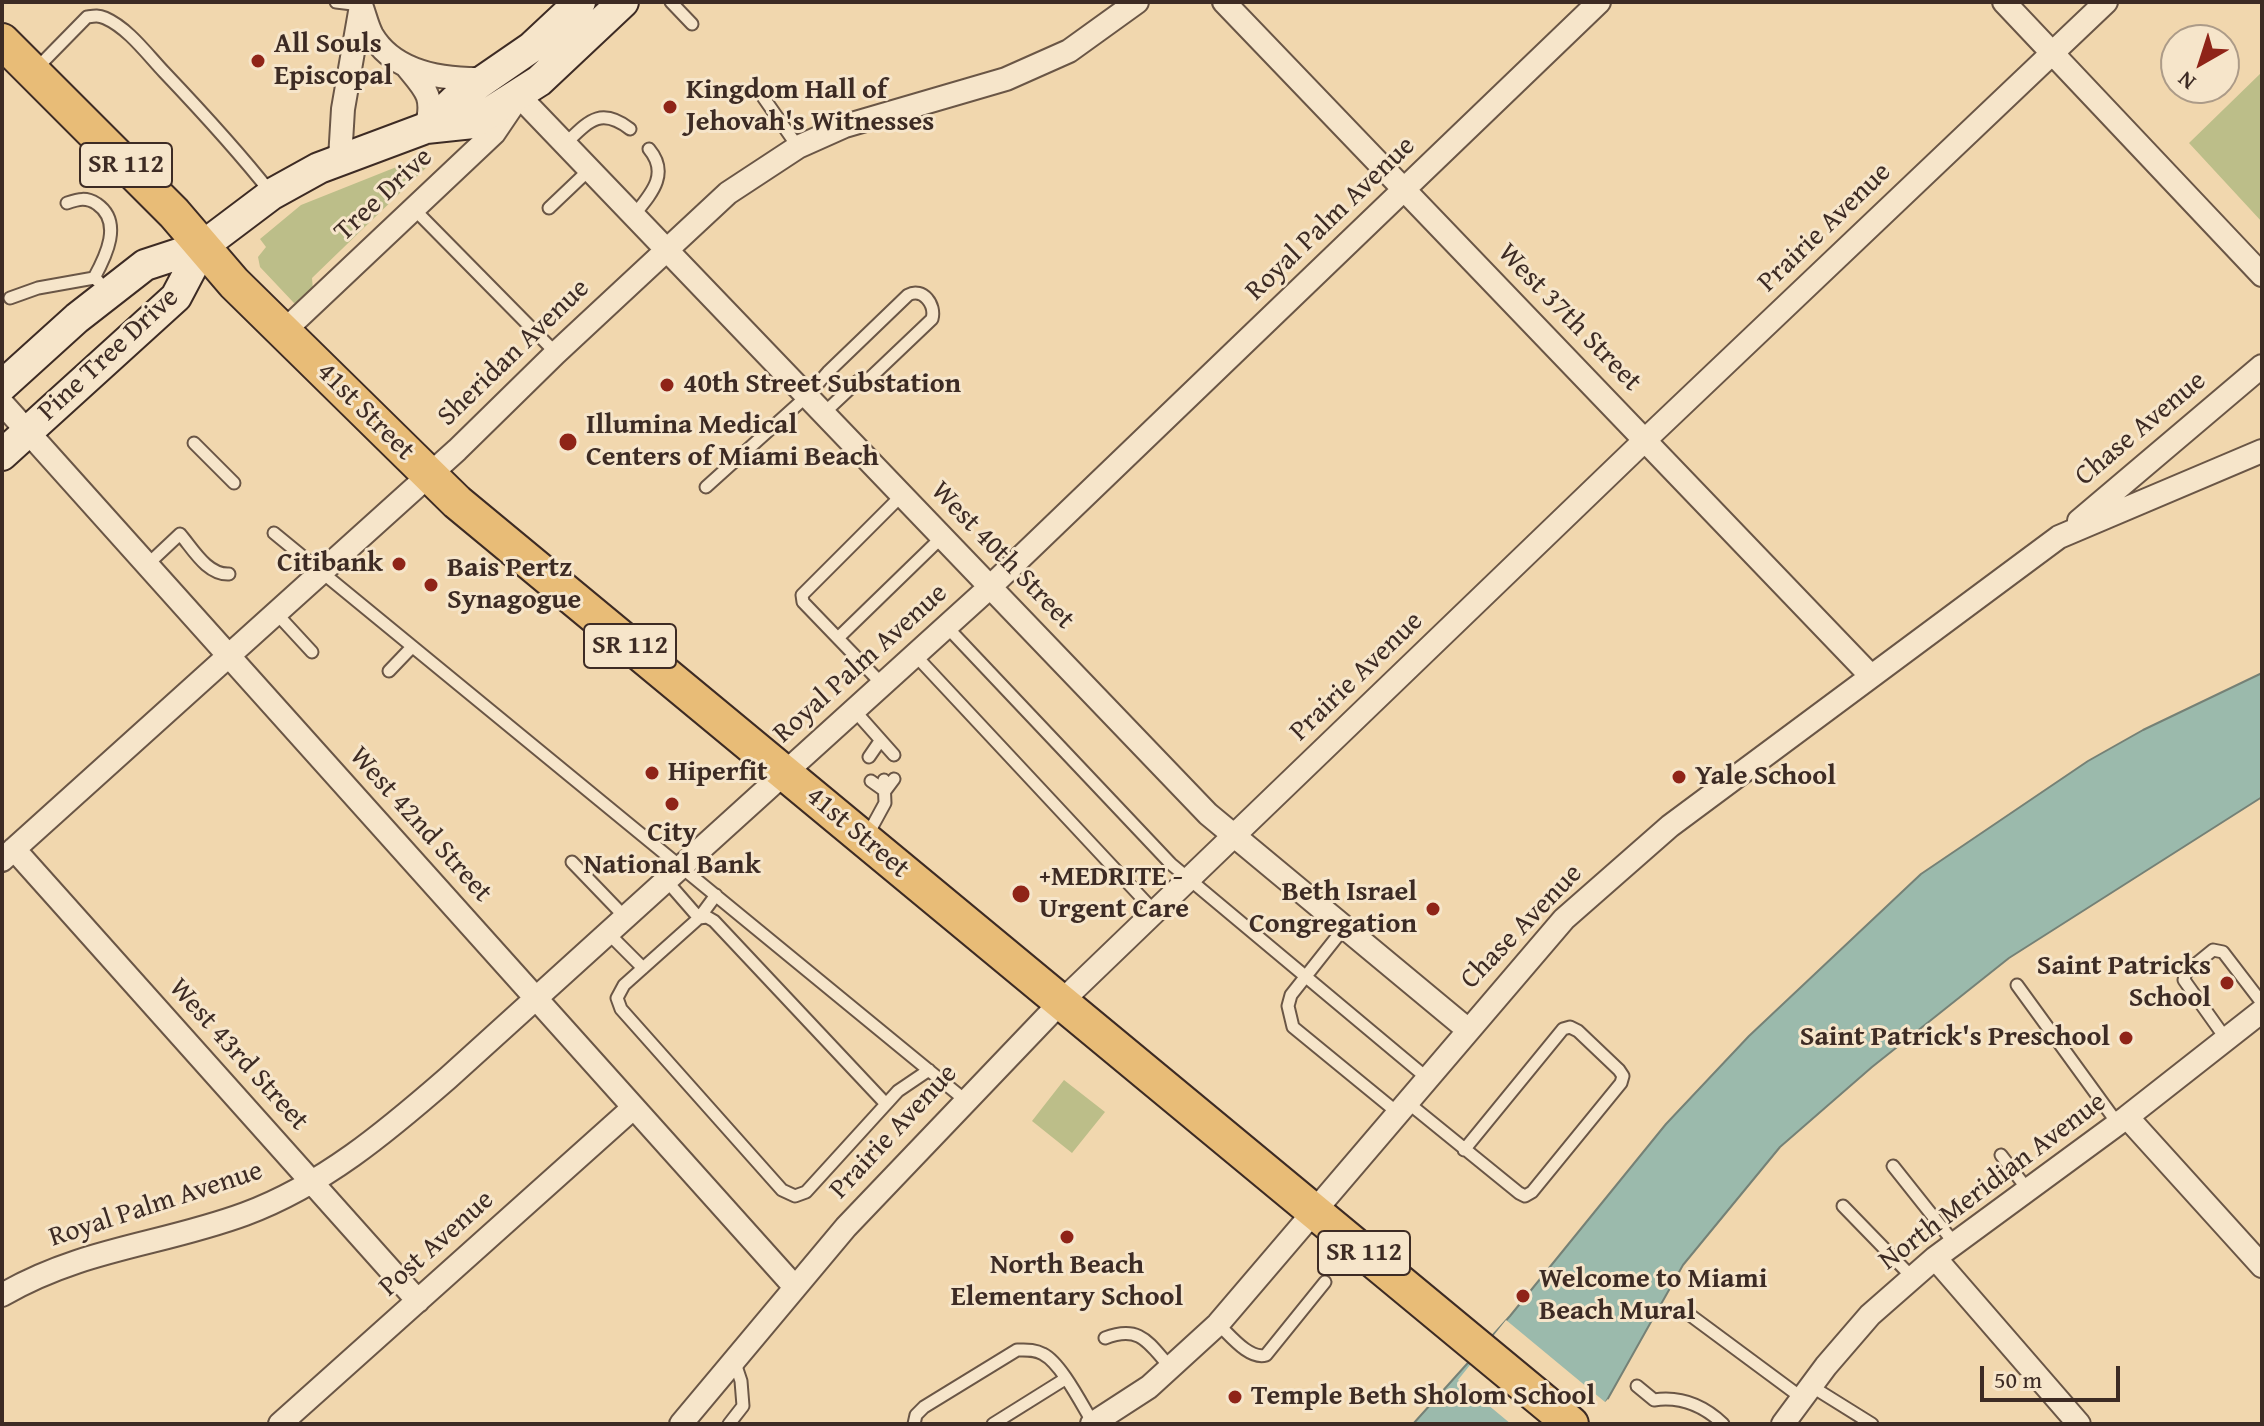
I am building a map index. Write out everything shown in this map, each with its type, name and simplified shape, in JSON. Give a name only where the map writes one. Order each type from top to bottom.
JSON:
[{"type":"main road","name":"Pine Tree Drive","points":[[426,128],[455,100],[532,47],[580,2]]},
{"type":"main road","name":"Pine Tree Drive","points":[[2,386],[102,285],[145,265],[203,246],[272,194],[340,159],[426,128],[473,123],[519,96],[555,67],[623,2]]},
{"type":"main road","name":"41st Street","points":[[2,41],[174,213],[234,283],[429,476],[521,556],[1571,1424]]},
{"type":"main road","points":[[519,96],[517,75],[532,47]]},
{"type":"main road","name":"Pine Tree Drive","points":[[2,455],[176,297],[203,246]]},
{"type":"street","name":"Sheridan Avenue","points":[[8,854],[429,476],[666,248],[728,193],[798,147],[845,126],[1006,79],[1069,51],[1137,2]]},
{"type":"street","name":"West 37th Street","points":[[1224,2],[1870,675]]},
{"type":"street","name":"Royal Palm Avenue","points":[[2,1295],[41,1274],[80,1259],[244,1214],[311,1182],[352,1157],[389,1128],[990,587],[1599,2]]},
{"type":"street","points":[[2004,2],[2262,275]]},
{"type":"street","name":"Prairie Avenue","points":[[681,1424],[794,1286],[965,1100],[1061,1002],[2106,2]]},
{"type":"street","points":[[362,4],[371,33],[382,48],[407,67],[423,86],[431,102],[426,128]]},
{"type":"street","points":[[340,159],[343,109],[362,4]]},
{"type":"street","points":[[407,67],[438,76],[486,79]]},
{"type":"street","name":"West 40th Street","points":[[519,96],[1208,814],[1467,1029]]},
{"type":"street","name":"Tree Drive","points":[[283,332],[494,133],[519,96]]},
{"type":"street","name":"Chase Avenue","points":[[1092,1424],[1149,1387],[1218,1324],[1564,919],[1670,826],[2059,537],[2262,366]]},
{"type":"street","name":"West 42nd Street","points":[[2,403],[794,1286]]},
{"type":"street","name":"Chase Avenue","points":[[2059,537],[2262,451]]},
{"type":"street","name":"West 43rd Street","points":[[8,854],[418,1301]]},
{"type":"street","name":"North Meridian Avenue","points":[[1783,1424],[1870,1315],[1935,1258],[2122,1121],[2262,1011]]},
{"type":"street","name":"Post Avenue","points":[[280,1424],[633,1108]]},
{"type":"street","points":[[2122,1121],[2262,1266]]},
{"type":"street","points":[[1935,1258],[2079,1424]]},
{"type":"lane","points":[[336,2],[362,4]]},
{"type":"lane","points":[[671,2],[692,24]]},
{"type":"lane","points":[[33,72],[87,17],[98,15],[108,19],[126,32],[166,74],[237,150],[272,194]]},
{"type":"lane","points":[[761,94],[798,147]]},
{"type":"lane","points":[[565,144],[595,118],[606,117],[630,129]]},
{"type":"lane","points":[[634,215],[654,190],[659,178],[656,158],[649,149]]},
{"type":"lane","points":[[549,208],[590,169]]},
{"type":"lane","points":[[10,298],[38,288],[102,285],[111,229],[107,212],[82,198],[67,203]]},
{"type":"lane","points":[[414,209],[556,353]]},
{"type":"lane","points":[[706,487],[807,396],[908,295],[921,293],[932,304],[932,319],[870,378],[858,381],[824,413]]},
{"type":"lane","points":[[194,443],[234,483]]},
{"type":"lane","points":[[882,684],[803,602],[802,595],[902,495]]},
{"type":"lane","points":[[274,533],[412,647],[673,872],[716,895],[965,1100]]},
{"type":"lane","points":[[147,565],[180,534],[211,569],[219,574],[229,574]]},
{"type":"lane","points":[[838,638],[942,537]]},
{"type":"lane","points":[[276,613],[312,652]]},
{"type":"lane","points":[[946,626],[1171,864],[1427,1078]]},
{"type":"lane","points":[[389,671],[412,647]]},
{"type":"lane","points":[[915,655],[1155,912]]},
{"type":"lane","points":[[854,710],[888,755]]},
{"type":"lane","points":[[869,757],[880,741]]},
{"type":"lane","points":[[865,840],[885,803],[884,783]]},
{"type":"lane","points":[[572,862],[624,916]]},
{"type":"lane","points":[[673,872],[699,918]]},
{"type":"lane","points":[[716,895],[699,918],[619,991],[617,998],[621,1009],[782,1190],[795,1196],[806,1192],[898,1091],[929,1070]]},
{"type":"lane","points":[[699,918],[707,917],[714,921],[886,1104]]},
{"type":"lane","points":[[1344,928],[1291,995],[1288,1006],[1293,1027],[1525,1196],[1532,1192],[1621,1083],[1623,1076],[1578,1031],[1570,1027],[1563,1029],[1464,1150]]},
{"type":"lane","points":[[607,932],[643,968]]},
{"type":"lane","points":[[2226,1039],[2184,980],[2186,972],[2213,950],[2223,952],[2262,1003]]},
{"type":"lane","points":[[2017,985],[2122,1121]]},
{"type":"lane","points":[[2001,1155],[2028,1190]]},
{"type":"lane","points":[[1893,1166],[1955,1244]]},
{"type":"lane","points":[[1843,1206],[1913,1278]]},
{"type":"lane","points":[[1218,1324],[1252,1354],[1259,1357],[1266,1355],[1325,1282]]},
{"type":"lane","points":[[1690,1315],[1806,1392],[1872,1424]]},
{"type":"lane","points":[[1105,1338],[1122,1331],[1139,1334],[1171,1368]]},
{"type":"lane","points":[[914,1424],[916,1415],[924,1407],[1017,1350],[1031,1350],[1044,1354],[1065,1379],[1092,1424]]},
{"type":"lane","points":[[729,1424],[743,1406],[741,1381],[734,1360]]},
{"type":"lane","points":[[993,1424],[1065,1379]]},
{"type":"lane","points":[[1637,1386],[1654,1400],[1667,1398],[1690,1402],[1723,1424]]},
{"type":"green space","points":[[2262,72],[2262,222],[2189,143],[2229,104],[2240,104],[2240,93]]},
{"type":"green space","points":[[424,156],[431,157],[431,163],[312,278],[313,290],[300,302],[294,303],[260,267],[258,257],[266,247],[260,239],[301,205]]},
{"type":"green space","points":[[1064,1080],[1105,1112],[1072,1153],[1032,1121]]},
{"type":"shaded area","points":[[2262,673],[2262,797],[2009,958],[1872,1067],[1780,1147],[1683,1265],[1606,1402],[1590,1424],[1413,1424],[1510,1316],[1666,1124],[1749,1036],[1921,874],[2088,761],[2143,730]]},
{"type":"pier","points":[[1506,1320],[1605,1402],[1608,1399],[1611,1402],[1595,1424],[1511,1424],[1458,1380]]},
{"type":"place","name":"All Souls Episcopal","points":[[258,61]]},
{"type":"place","name":"Kingdom Hall of Jehovah's Witnesses","points":[[670,107]]},
{"type":"place","name":"40th Street Substation","points":[[667,385]]},
{"type":"place","name":"Illumina Medical Centers of Miami Beach","points":[[568,442]]},
{"type":"place","name":"Citibank","points":[[399,564]]},
{"type":"place","name":"Bais Pertz Synagogue","points":[[431,585]]},
{"type":"place","name":"Hiperfit","points":[[652,773]]},
{"type":"place","name":"Yale School","points":[[1679,777]]},
{"type":"place","name":"City National Bank","points":[[672,804]]},
{"type":"place","name":"+MEDRITE - Urgent Care","points":[[1021,894]]},
{"type":"place","name":"Beth Israel Congregation","points":[[1433,909]]},
{"type":"place","name":"Saint Patricks School","points":[[2227,983]]},
{"type":"place","name":"Saint Patrick's Preschool","points":[[2126,1038]]},
{"type":"place","name":"North Beach Elementary School","points":[[1067,1237]]},
{"type":"place","name":"Welcome to Miami Beach Mural","points":[[1523,1296]]},
{"type":"place","name":"Temple Beth Sholom School","points":[[1235,1397]]}]
